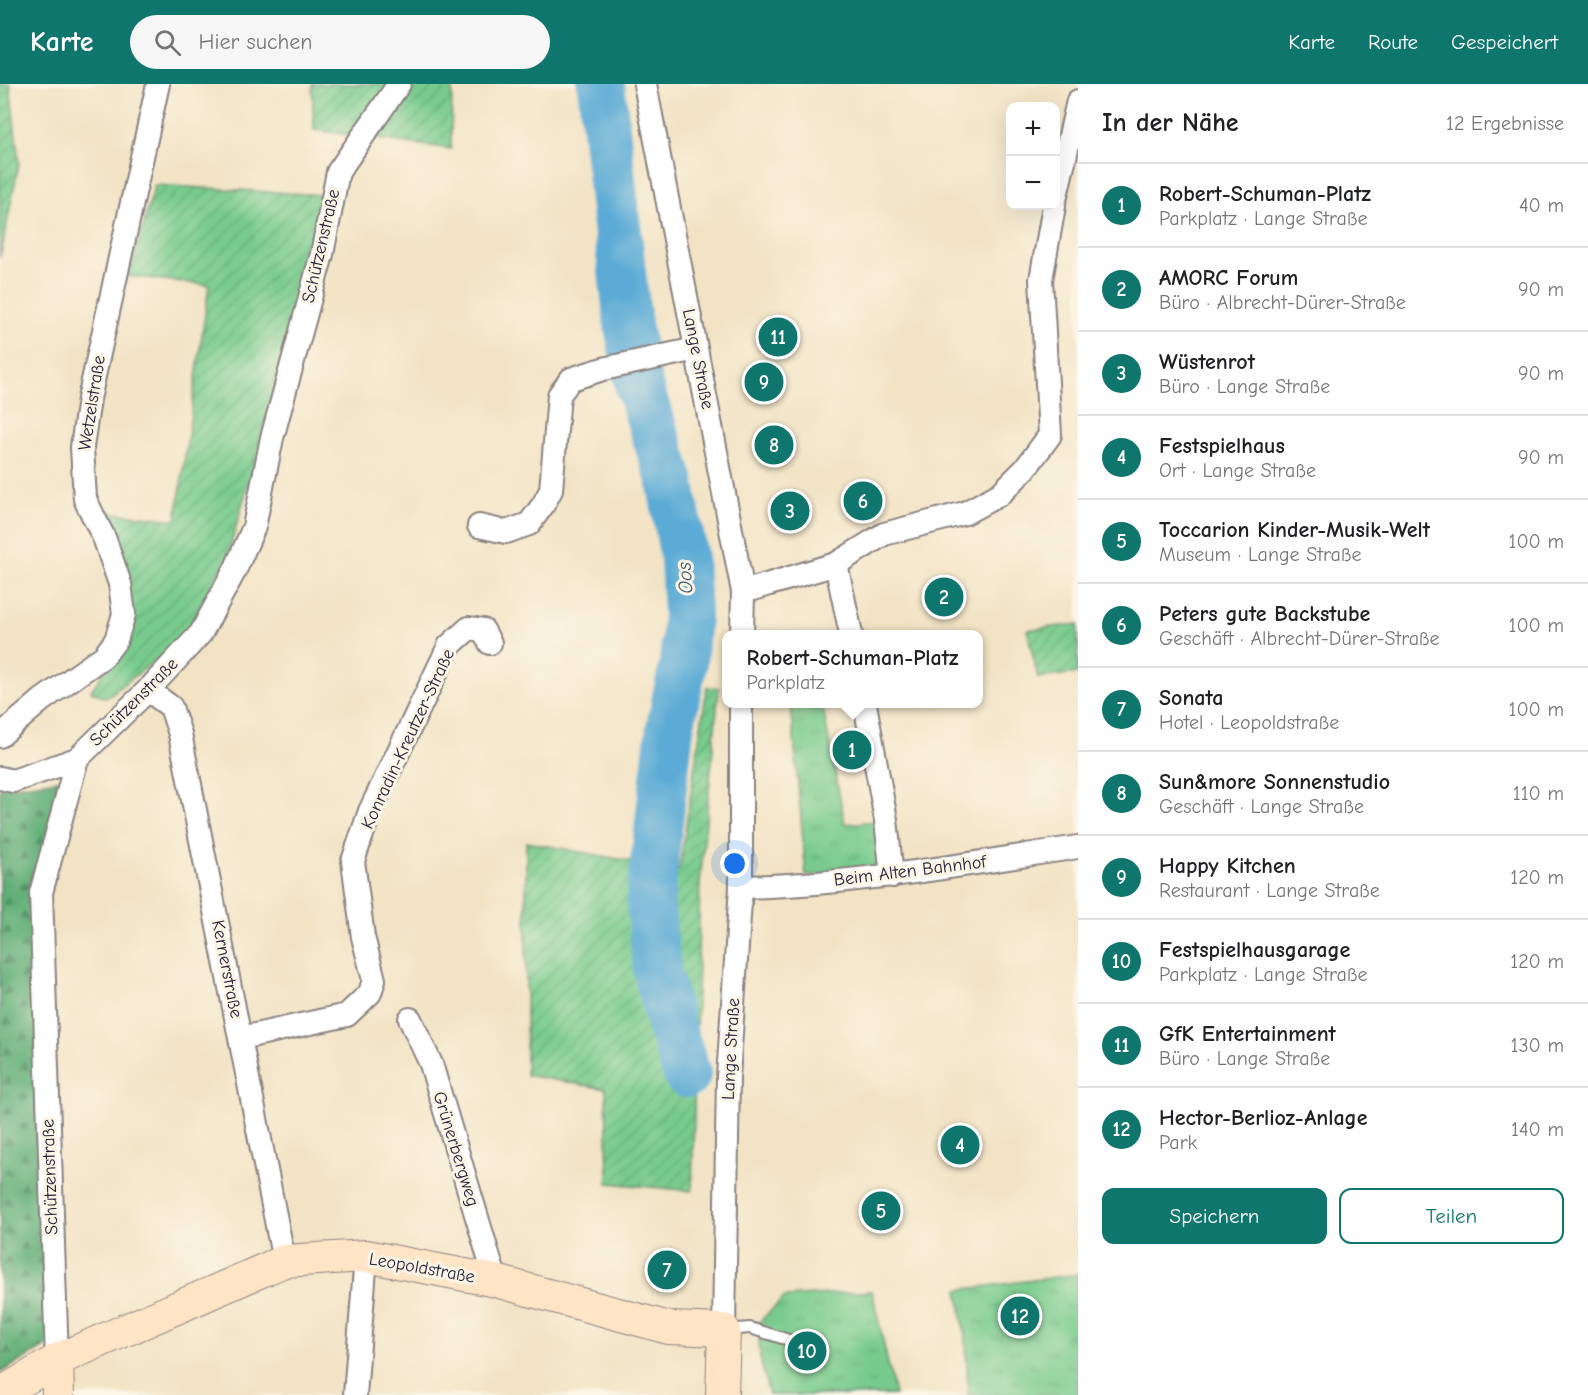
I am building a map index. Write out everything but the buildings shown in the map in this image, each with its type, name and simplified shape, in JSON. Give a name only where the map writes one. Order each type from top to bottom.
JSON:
[{"type":"main road","name":"Leopoldstraße","points":[[0,1394],[57,1360],[284,1261],[366,1256],[496,1281],[669,1328],[724,1330]]},
{"type":"main road","name":"Lange Straße","points":[[722,1395],[724,1330]]},
{"type":"main road","points":[[57,1360],[58,1395]]},
{"type":"street","name":"Wetzelstraße","points":[[0,736],[42,700],[104,656],[116,640],[124,614],[120,584],[105,540],[85,499],[82,447],[89,399],[158,84]]},
{"type":"street","name":"Schützenstraße","points":[[57,1360],[40,893],[77,759],[148,690],[201,633],[235,570],[254,527],[272,438],[322,254],[338,172],[399,84]]},
{"type":"street","name":"Lange Straße","points":[[645,84],[742,592],[742,630]]},
{"type":"street","points":[[1060,180],[1077,114]]},
{"type":"street","points":[[742,592],[836,564],[884,534],[965,513],[1000,495],[1025,469],[1050,435],[1041,280],[1053,210]]},
{"type":"street","points":[[478,526],[506,532],[529,524],[551,490],[559,395],[571,379],[603,369],[696,349]]},
{"type":"street","points":[[836,564],[850,630]]},
{"type":"street","name":"Konradin-Kreutzer-Straße","points":[[241,1038],[347,1016],[370,993],[374,980],[363,937],[353,861],[370,811],[449,646],[469,628],[483,630],[490,643]]},
{"type":"street","name":"Kernerstraße","points":[[148,690],[171,707],[180,734],[284,1261]]},
{"type":"street","name":"Lange Straße","points":[[724,1330],[728,1077],[741,888],[741,708]]},
{"type":"street","points":[[866,708],[886,820],[892,876]]},
{"type":"street","points":[[0,778],[13,781],[77,759]]},
{"type":"street","name":"Beim Alten Bahnhof","points":[[741,888],[781,887],[892,876],[1078,848]]},
{"type":"street","name":"Grünerbergweg","points":[[410,1019],[430,1065],[496,1281]]},
{"type":"street","points":[[356,1395],[366,1256]]},
{"type":"lane","points":[[724,1330],[750,1328],[792,1341]]},
{"type":"green space","points":[[0,84],[10,84],[19,163],[0,258]]},
{"type":"green space","points":[[312,84],[452,84],[451,149],[314,130]]},
{"type":"green space","points":[[155,185],[323,195],[261,439],[227,559],[182,640],[106,698],[91,691],[131,631],[107,512],[176,520],[209,285],[128,276]]},
{"type":"green space","points":[[1078,624],[1078,673],[1038,678],[1027,630]]},
{"type":"green space","points":[[707,687],[719,688],[700,883],[692,1191],[608,1183],[606,1089],[526,1075],[526,842],[679,870]]},
{"type":"green space","points":[[791,708],[823,708],[845,824],[877,821],[882,867],[806,876]]},
{"type":"green space","points":[[59,780],[35,892],[48,1345],[0,1373],[0,788]]},
{"type":"green space","points":[[1078,1274],[1078,1395],[968,1395],[966,1343],[958,1290]]},
{"type":"green space","points":[[872,1291],[895,1395],[769,1395],[760,1358],[758,1323],[785,1297]]},
{"type":"waterway","name":"Oos","points":[[601,84],[628,324],[638,383],[670,479],[684,558],[687,615],[683,664],[670,728],[650,899],[657,970],[671,1026],[687,1074]]},
{"type":"place","name":"GfK Entertainment","points":[[778,337]]},
{"type":"place","name":"Happy Kitchen","points":[[764,382]]},
{"type":"place","name":"Sun&more Sonnenstudio","points":[[774,445]]},
{"type":"place","name":"Peters gute Backstube","points":[[863,501]]},
{"type":"place","name":"Wüstenrot","points":[[790,511]]},
{"type":"place","name":"AMORC Forum","points":[[944,597]]},
{"type":"place","name":"Robert-Schuman-Platz","points":[[852,750]]},
{"type":"place","name":"Festspielhaus","points":[[960,1145]]},
{"type":"place","name":"Toccarion Kinder-Musik-Welt","points":[[881,1211]]},
{"type":"place","name":"Sonata","points":[[667,1270]]},
{"type":"place","name":"Hector-Berlioz-Anlage","points":[[1020,1316]]},
{"type":"place","name":"Festspielhausgarage","points":[[807,1351]]}]
